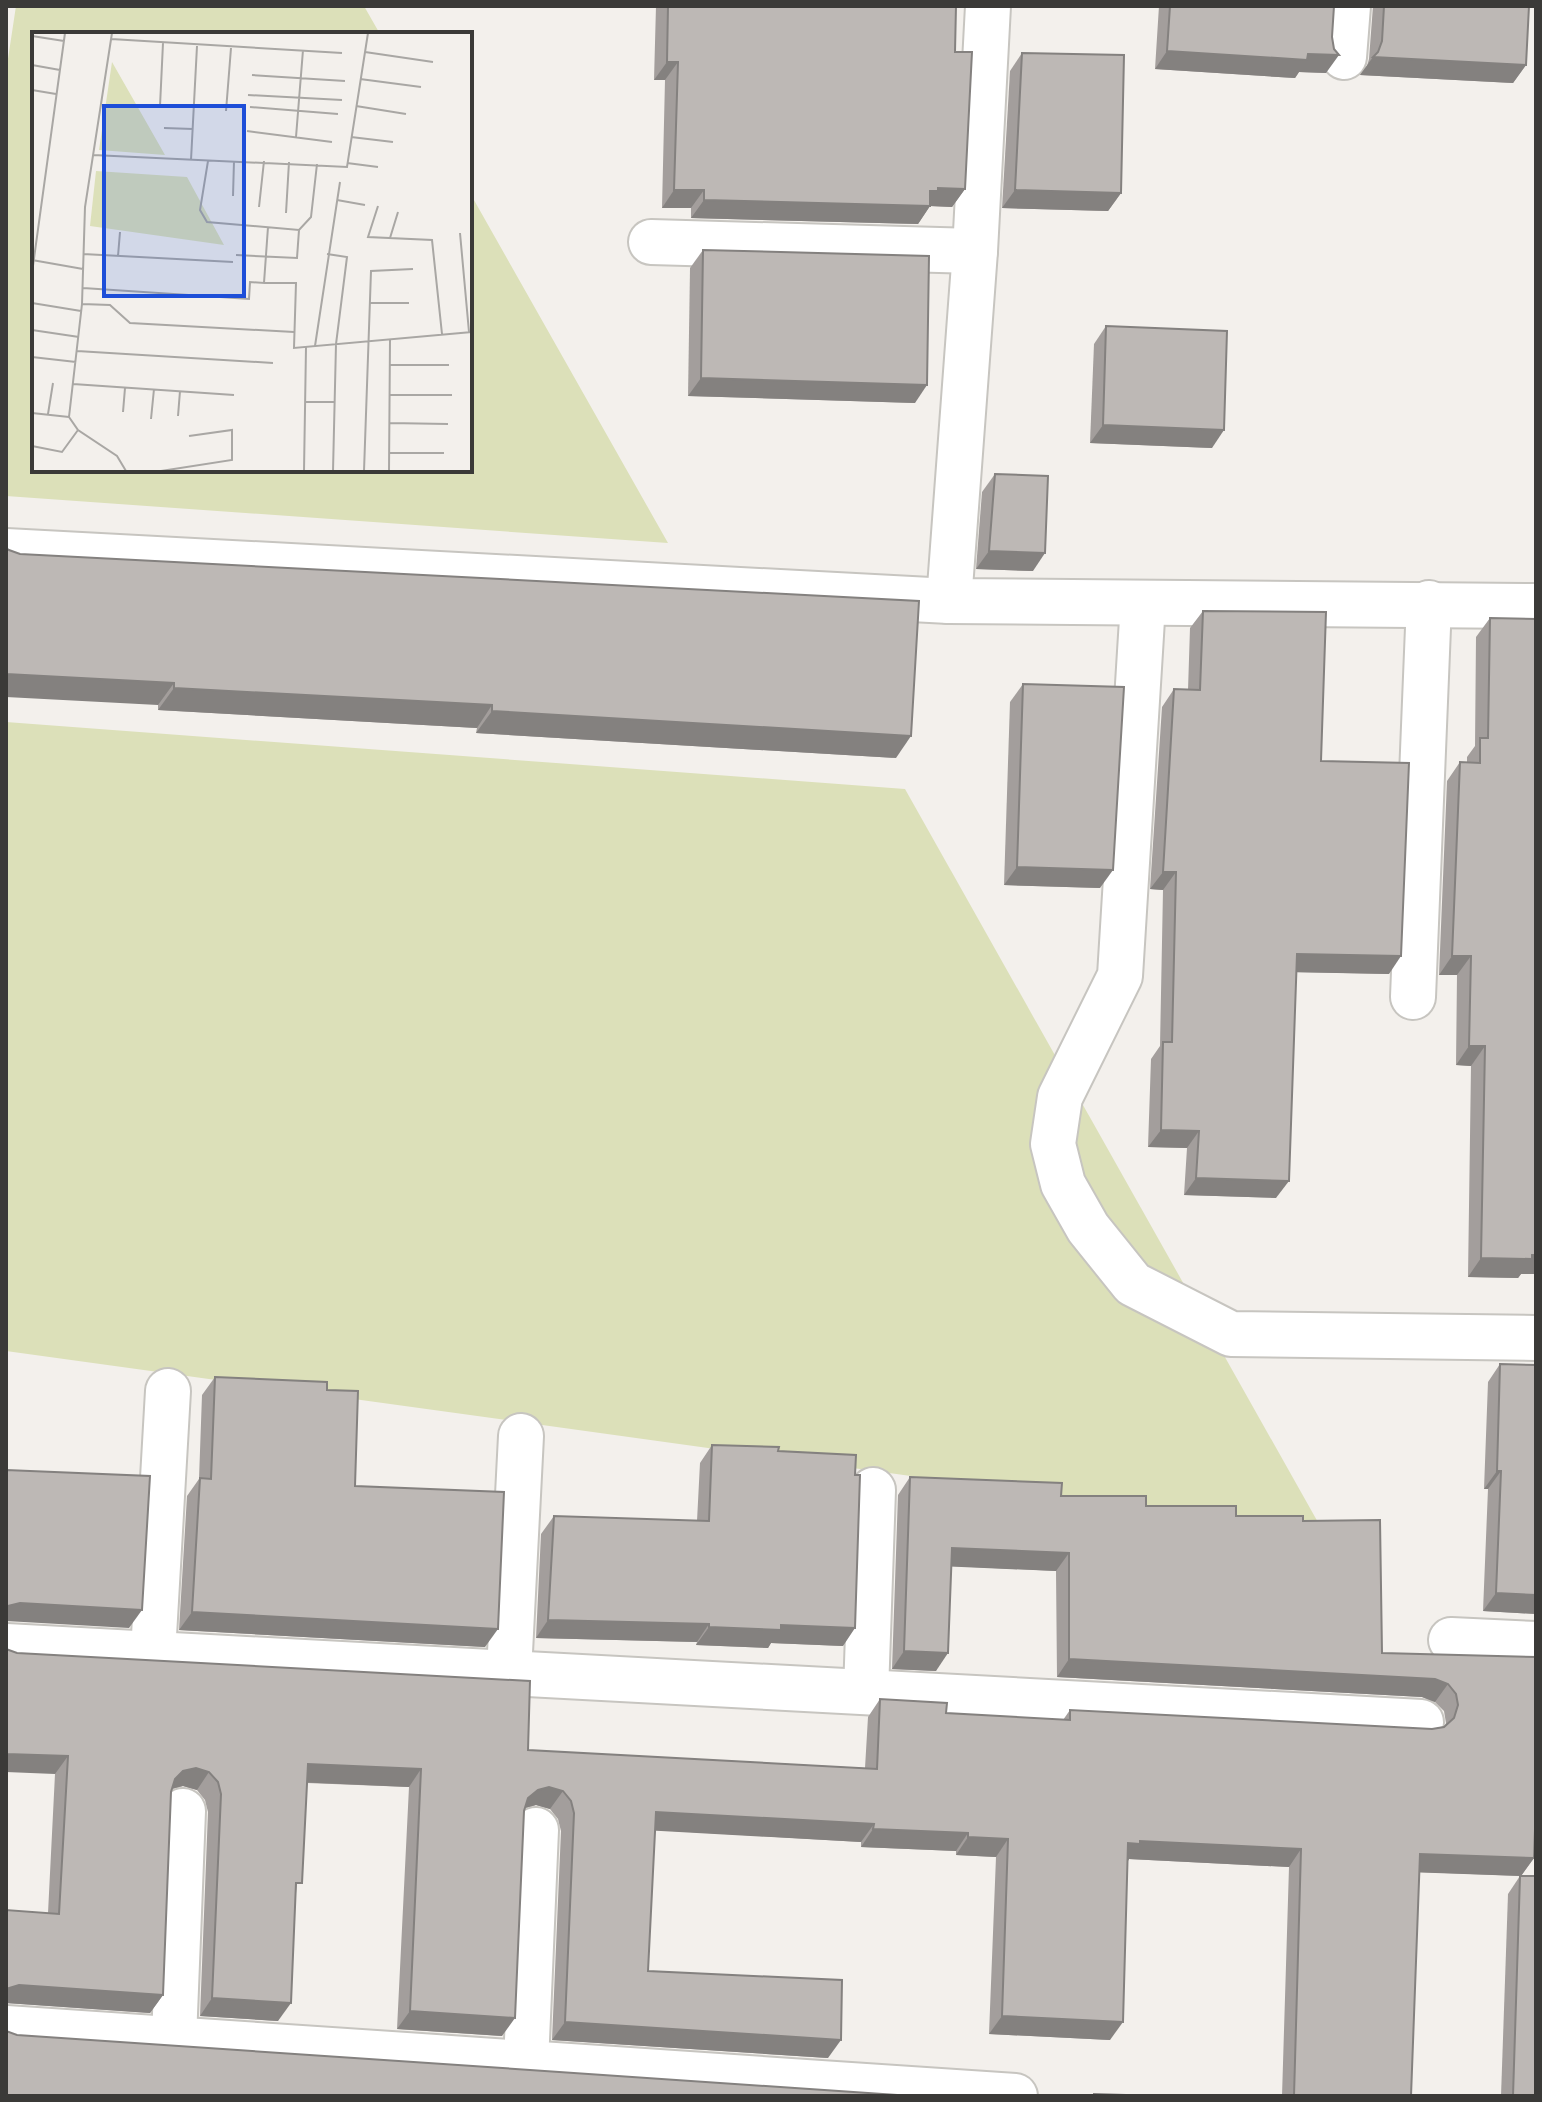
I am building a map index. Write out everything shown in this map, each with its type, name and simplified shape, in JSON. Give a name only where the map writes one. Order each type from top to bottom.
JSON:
[{"type":"street","points":[[949,601],[975,251],[988,6]]},
{"type":"street","points":[[1344,57],[1348,6]]},
{"type":"street","points":[[651,242],[975,251]]},
{"type":"street","points":[[6,551],[949,601],[1536,606]]},
{"type":"street","points":[[1143,603],[1120,976],[1060,1097],[1053,1144],[1063,1184],[1088,1228],[1133,1284],[1231,1334],[1536,1338]]},
{"type":"street","points":[[1413,997],[1429,603]]},
{"type":"street","points":[[153,1653],[168,1391]]},
{"type":"street","points":[[509,1672],[521,1436]]},
{"type":"street","points":[[866,1692],[873,1490]]},
{"type":"street","points":[[1451,1640],[1536,1644]]},
{"type":"street","points":[[6,1646],[1421,1722]]},
{"type":"street","points":[[174,2039],[183,1811]]},
{"type":"street","points":[[526,2063],[536,1830]]},
{"type":"street","points":[[6,2028],[1015,2096]]},
{"type":"green space","points":[[16,6],[364,6],[379,32],[32,32],[32,472],[472,472],[472,197],[668,543],[6,496],[6,72]]},
{"type":"green space","points":[[6,722],[905,789],[1324,1533],[6,1351]]},
{"type":"building","points":[[668,6],[956,6],[955,52],[972,52],[965,189],[938,188],[938,191],[930,191],[930,206],[704,200],[704,190],[674,190],[678,62],[667,62]]},
{"type":"building","points":[[1170,6],[1334,6],[1332,37],[1334,49],[1339,55],[1308,54],[1307,60],[1167,51]]},
{"type":"building","points":[[1384,6],[1529,6],[1526,65],[1373,57],[1382,41]]},
{"type":"building","points":[[1022,53],[1124,55],[1121,193],[1015,190]]},
{"type":"building","points":[[703,250],[929,256],[927,385],[701,378]]},
{"type":"building","points":[[1106,326],[1227,331],[1224,430],[1103,425]]},
{"type":"building","points":[[995,474],[1048,476],[1045,553],[989,551]]},
{"type":"building","points":[[6,548],[20,554],[919,601],[911,736],[492,711],[492,705],[174,688],[174,683],[6,674]]},
{"type":"building","points":[[1203,611],[1326,612],[1321,761],[1409,763],[1401,956],[1297,954],[1289,1181],[1196,1178],[1199,1131],[1161,1130],[1163,1042],[1172,1042],[1176,872],[1163,872],[1174,689],[1200,690]]},
{"type":"building","points":[[1490,618],[1536,619],[1536,1255],[1532,1255],[1532,1259],[1481,1258],[1485,1046],[1469,1046],[1471,956],[1452,956],[1460,762],[1480,763],[1480,738],[1488,738]]},
{"type":"building","points":[[1023,684],[1124,687],[1113,870],[1017,867]]},
{"type":"building","points":[[1500,1364],[1536,1365],[1536,1595],[1496,1593],[1501,1471],[1497,1471]]},
{"type":"building","points":[[215,1377],[327,1382],[327,1390],[358,1391],[355,1486],[504,1492],[498,1629],[192,1612],[200,1478],[211,1479]]},
{"type":"building","points":[[712,1445],[779,1447],[778,1451],[856,1455],[855,1475],[860,1475],[855,1628],[781,1625],[781,1630],[709,1627],[709,1624],[548,1620],[554,1516],[709,1521]]},
{"type":"building","points":[[6,1470],[150,1476],[142,1610],[20,1603],[6,1607]]},
{"type":"building","points":[[910,1477],[1062,1483],[1061,1496],[1146,1496],[1146,1506],[1236,1506],[1236,1516],[1303,1516],[1303,1521],[1380,1520],[1382,1653],[1536,1657],[1534,1858],[1420,1854],[1411,2096],[1294,2096],[1301,1849],[1140,1841],[1140,1844],[1128,1843],[1123,2022],[1002,2016],[1008,1839],[968,1837],[968,1833],[873,1829],[874,1824],[656,1812],[648,1971],[842,1980],[841,2040],[565,2022],[574,1813],[571,1801],[563,1791],[549,1787],[538,1790],[528,1798],[524,1811],[515,2018],[410,2011],[421,1769],[308,1764],[302,1883],[296,1883],[291,2003],[212,1998],[221,1794],[218,1782],[209,1772],[196,1768],[183,1771],[175,1779],[171,1792],[163,1995],[19,1985],[6,1989],[6,1910],[59,1914],[68,1756],[6,1754],[6,1649],[17,1653],[530,1681],[528,1750],[877,1769],[880,1699],[947,1703],[946,1713],[1070,1720],[1070,1710],[1432,1729],[1444,1727],[1454,1718],[1458,1705],[1456,1694],[1448,1684],[1435,1679],[1069,1659],[1069,1553],[952,1548],[948,1653],[904,1651]]},
{"type":"building","points":[[1520,1876],[1536,1876],[1536,2096],[1513,2096]]},
{"type":"building","points":[[6,2031],[17,2035],[912,2096],[6,2096]]},
{"type":"building","points":[[1094,2094],[1158,2096],[1094,2096]]}]
